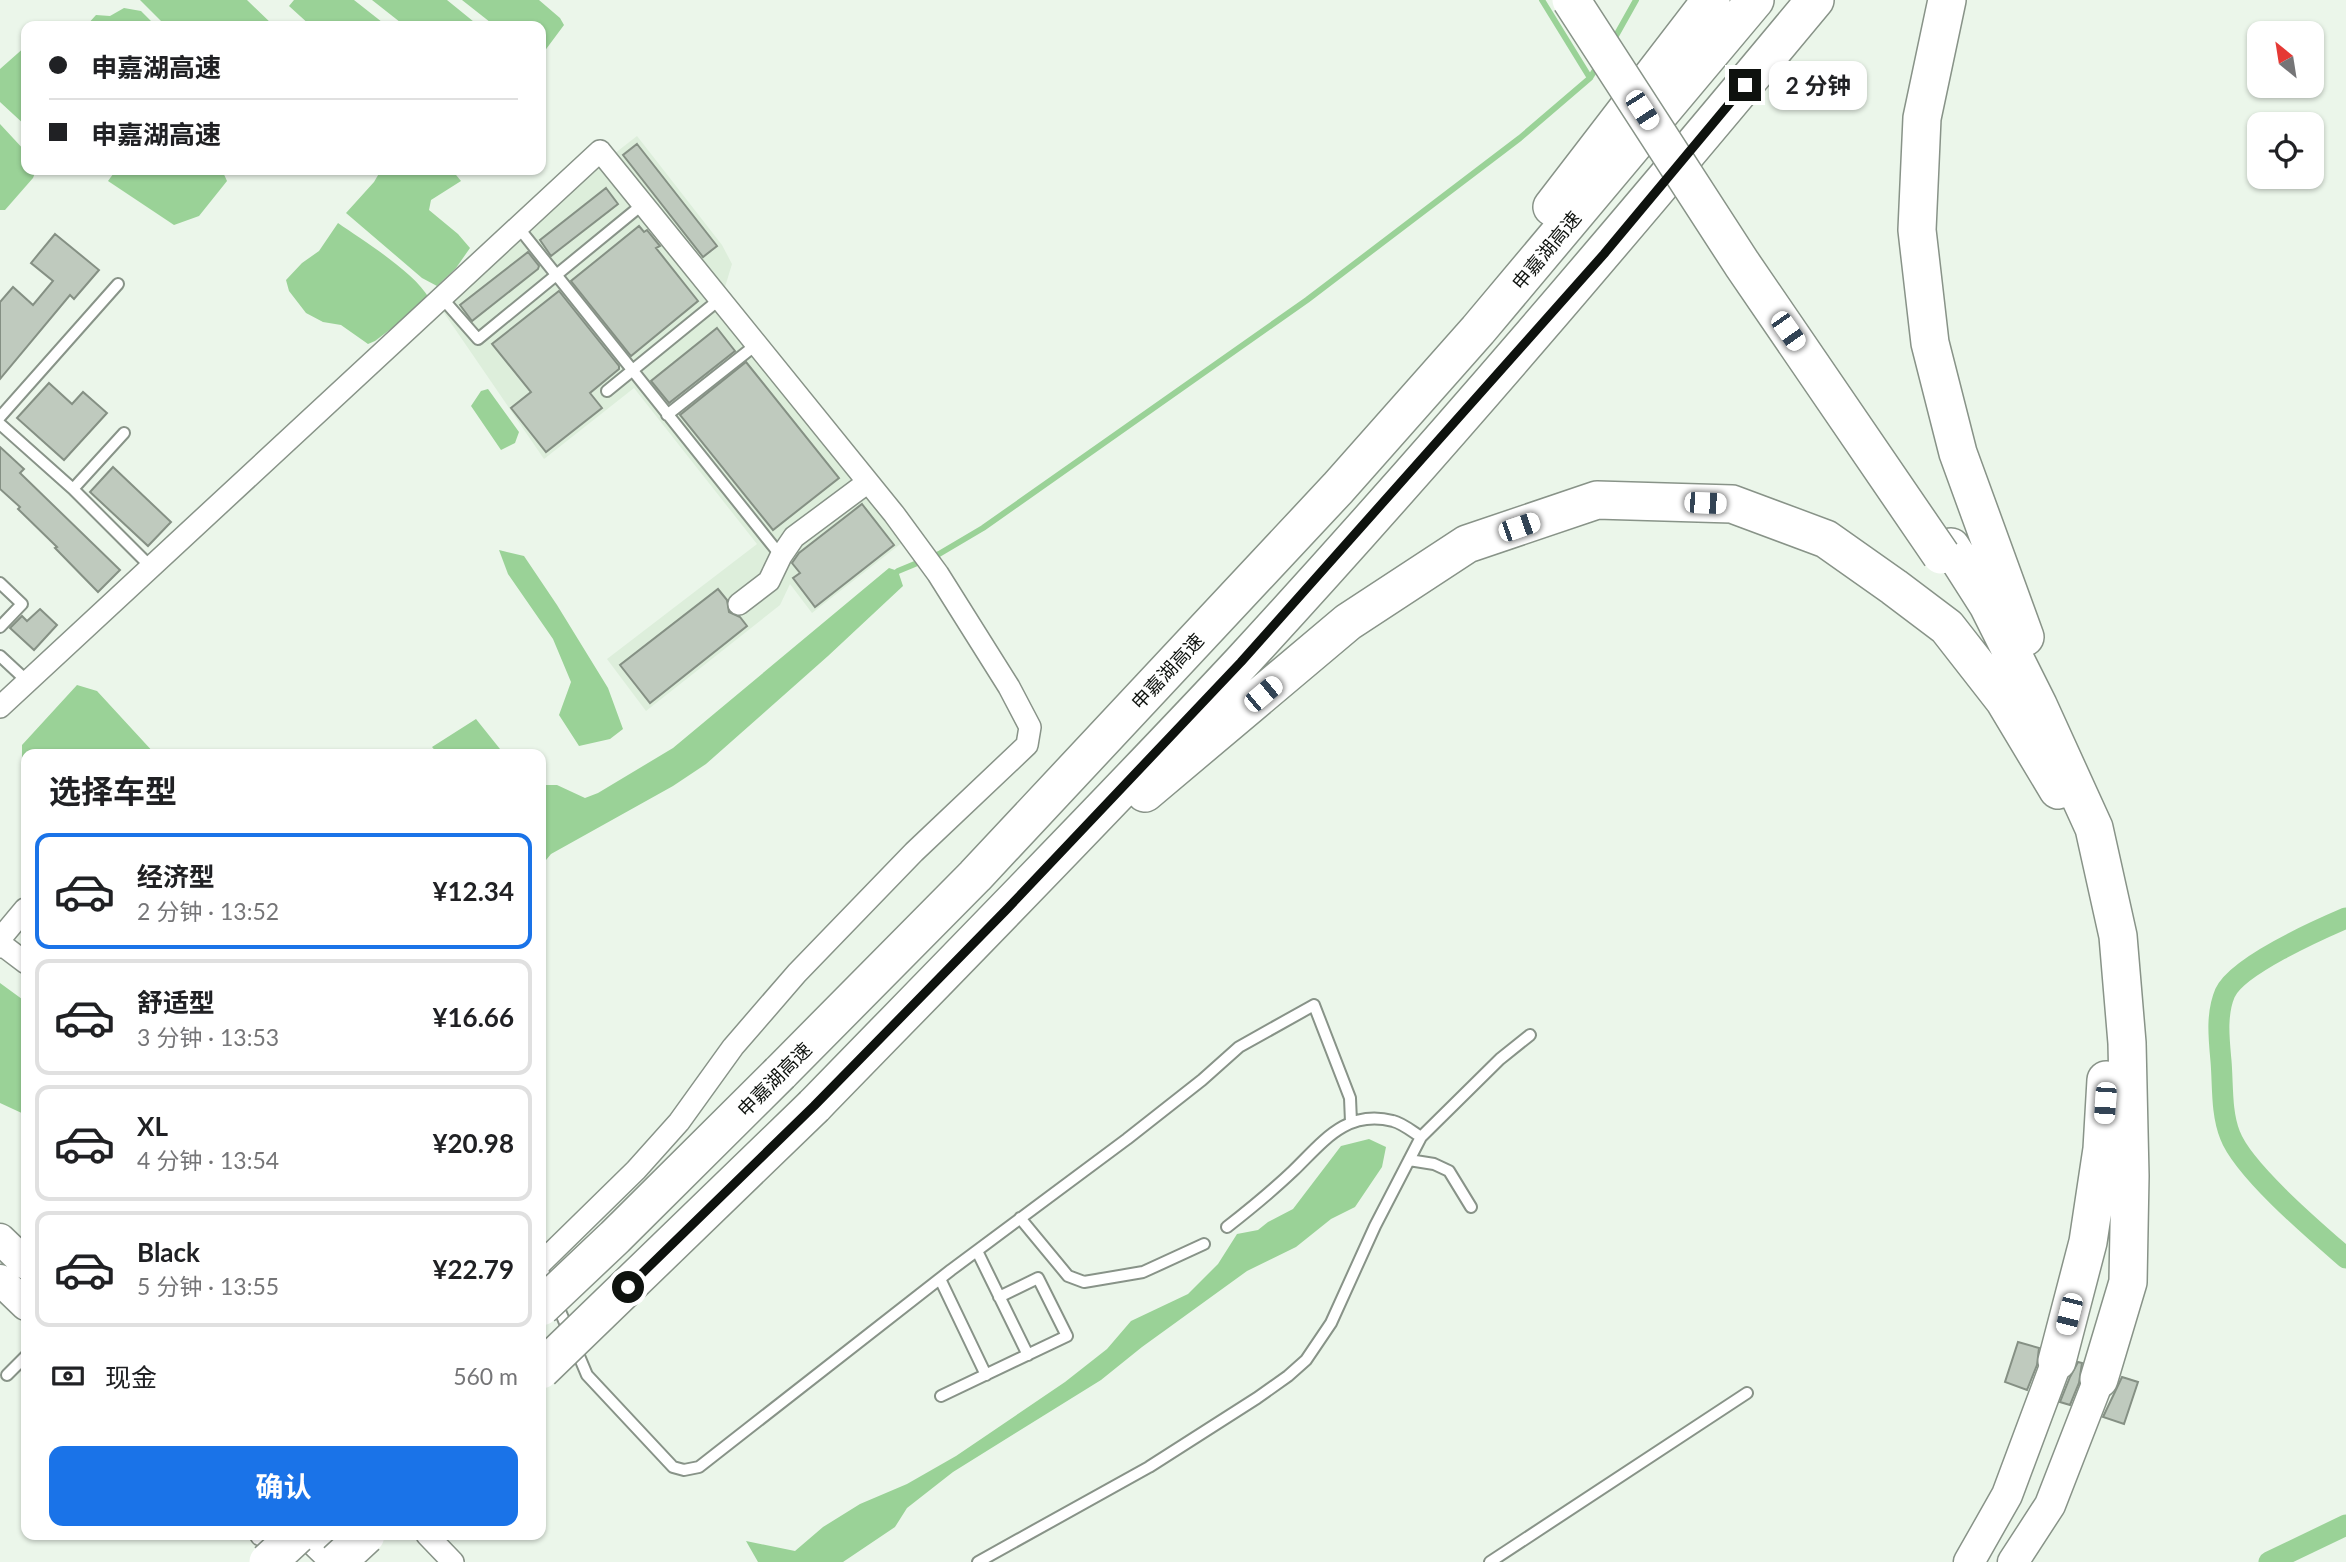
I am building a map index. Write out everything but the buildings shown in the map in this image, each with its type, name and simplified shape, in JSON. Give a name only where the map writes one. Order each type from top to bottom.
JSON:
[{"type":"highway","points":[[1571,0],[1742,264],[1946,551],[1988,605],[2038,705],[2066,787]]},
{"type":"highway","points":[[1589,0],[1946,551]]},
{"type":"highway","points":[[1338,488],[1711,0]]},
{"type":"highway","name":"申嘉湖高速","points":[[546,1302],[615,1237],[975,876],[1338,488],[1478,330],[1755,0]]},
{"type":"highway","points":[[546,1365],[814,1106],[1008,908],[1241,662],[1604,254],[1815,0]]},
{"type":"highway","points":[[1947,0],[1922,118],[1917,230],[1930,343],[1958,453],[2018,614],[2066,787],[2091,929],[2101,1006],[2106,1080],[2102,1149],[2088,1242],[2057,1361]]},
{"type":"highway","points":[[1008,908],[1348,622],[1467,544],[1597,500],[1732,504],[1826,539],[1947,627],[2004,700],[2094,828],[2118,936],[2127,1043],[2130,1176],[2128,1282],[2099,1379]]},
{"type":"highway","points":[[268,1562],[292,1540]]},
{"type":"highway","points":[[337,1562],[361,1540]]},
{"type":"main road","points":[[0,1280],[21,1300]]},
{"type":"main road","points":[[1969,1562],[2007,1494],[2057,1361]]},
{"type":"main road","points":[[2013,1562],[2050,1506],[2099,1379]]},
{"type":"main road","points":[[266,1540],[289,1562]]},
{"type":"main road","points":[[314,1540],[337,1562]]},
{"type":"street","points":[[0,707],[600,151],[868,482],[938,574],[1030,727],[1027,745],[914,852],[797,973],[733,1047],[671,1132],[546,1260]]},
{"type":"street","points":[[739,604],[769,581],[794,537],[868,482]]},
{"type":"street","points":[[0,939],[21,914]]},
{"type":"street","points":[[0,947],[5,947],[21,959]]},
{"type":"street","points":[[432,1540],[453,1562]]},
{"type":"lane","points":[[442,298],[478,339],[643,204]]},
{"type":"lane","points":[[518,228],[781,556]]},
{"type":"lane","points":[[0,417],[118,284]]},
{"type":"lane","points":[[607,391],[720,299]]},
{"type":"lane","points":[[667,415],[757,344]]},
{"type":"lane","points":[[0,424],[73,489],[150,566]]},
{"type":"lane","points":[[73,489],[124,432]]},
{"type":"lane","points":[[0,583],[22,604],[0,627]]},
{"type":"lane","points":[[0,656],[27,681]]},
{"type":"lane","points":[[0,672],[9,664]]},
{"type":"lane","points":[[546,1277],[587,1375],[673,1467],[684,1470],[699,1467],[940,1279],[1127,1139],[1239,1047],[1314,1005],[1350,1098],[1352,1122]]},
{"type":"lane","points":[[978,1562],[1149,1467],[1288,1376],[1306,1360],[1331,1323],[1375,1226],[1421,1137],[1500,1059],[1530,1035]]},
{"type":"lane","points":[[1227,1227],[1293,1172],[1333,1131],[1352,1122],[1374,1119],[1394,1121],[1421,1137]]},
{"type":"lane","points":[[1409,1160],[1434,1164],[1449,1171],[1471,1207]]},
{"type":"lane","points":[[1020,1218],[1068,1276],[1084,1282],[1143,1272],[1205,1244]]},
{"type":"lane","points":[[977,1251],[1028,1355]]},
{"type":"lane","points":[[941,1396],[1067,1336],[1038,1278],[999,1297]]},
{"type":"lane","points":[[940,1279],[986,1375]]},
{"type":"lane","points":[[7,1375],[21,1361]]},
{"type":"lane","points":[[1490,1562],[1747,1393]]},
{"type":"shaded area","points":[[140,0],[247,0],[269,21],[161,21]]},
{"type":"shaded area","points":[[294,0],[354,0],[381,21],[306,21],[289,6]]},
{"type":"shaded area","points":[[372,0],[447,0],[473,21],[399,21]]},
{"type":"shaded area","points":[[462,0],[539,0],[560,18],[564,25],[546,49],[546,21],[489,21]]},
{"type":"shaded area","points":[[124,8],[141,11],[151,21],[91,21],[96,15],[110,16]]},
{"type":"shaded area","points":[[21,50],[21,121],[0,102],[0,69]]},
{"type":"shaded area","points":[[0,124],[21,147],[21,175],[34,175],[5,210],[0,210]]},
{"type":"shaded area","points":[[637,136],[722,245],[732,264],[725,287],[917,531],[812,613],[790,584],[780,605],[646,711],[607,659],[757,544],[634,388],[544,459],[442,310],[596,168]]},
{"type":"shaded area","points":[[112,175],[224,175],[227,181],[199,216],[174,225],[108,181]]},
{"type":"shaded area","points":[[378,175],[456,175],[461,181],[431,200],[429,210],[458,234],[470,248],[456,268],[437,286],[422,278],[346,213]]},
{"type":"shaded area","points":[[338,223],[400,268],[429,298],[368,344],[341,325],[323,322],[306,313],[289,291],[286,280],[302,263],[319,251]]},
{"type":"shaded area","points":[[488,389],[519,432],[515,443],[501,450],[471,406],[481,391]]},
{"type":"shaded area","points":[[499,550],[524,556],[608,688],[623,729],[610,739],[579,746],[559,715],[571,682],[553,639],[508,574]]},
{"type":"shaded area","points":[[889,568],[898,571],[903,586],[706,764],[673,786],[551,854],[546,860],[546,785],[557,785],[585,798],[673,748]]},
{"type":"shaded area","points":[[77,685],[97,691],[150,749],[22,749],[22,745]]},
{"type":"shaded area","points":[[476,719],[500,749],[434,749],[432,747]]},
{"type":"shaded area","points":[[0,983],[21,998],[21,1113],[0,1103]]},
{"type":"shaded area","points":[[1369,1139],[1386,1147],[1382,1167],[1355,1207],[1331,1219],[1296,1247],[1247,1271],[1101,1380],[953,1472],[907,1508],[895,1527],[843,1562],[758,1562],[746,1541],[795,1551],[823,1527],[860,1504],[907,1484],[956,1456],[1065,1382],[1107,1349],[1131,1321],[1188,1294],[1218,1264],[1237,1234],[1258,1230],[1293,1209],[1341,1146]]},
{"type":"waterway","points":[[1542,0],[1590,78]]},
{"type":"waterway","points":[[1613,41],[1636,0]]},
{"type":"waterway","points":[[892,576],[939,554],[983,528],[1307,300],[1520,138],[1590,78],[1598,65]]},
{"type":"waterway","points":[[2346,918],[2280,950],[2232,983],[2225,993],[2220,1009],[2219,1027],[2225,1117],[2237,1149],[2282,1200],[2346,1258]]},
{"type":"waterway","points":[[2269,1562],[2346,1525]]},
{"type":"route","points":[[628,1287],[814,1106],[1008,908],[1241,662],[1604,254],[1745,85]]}]
